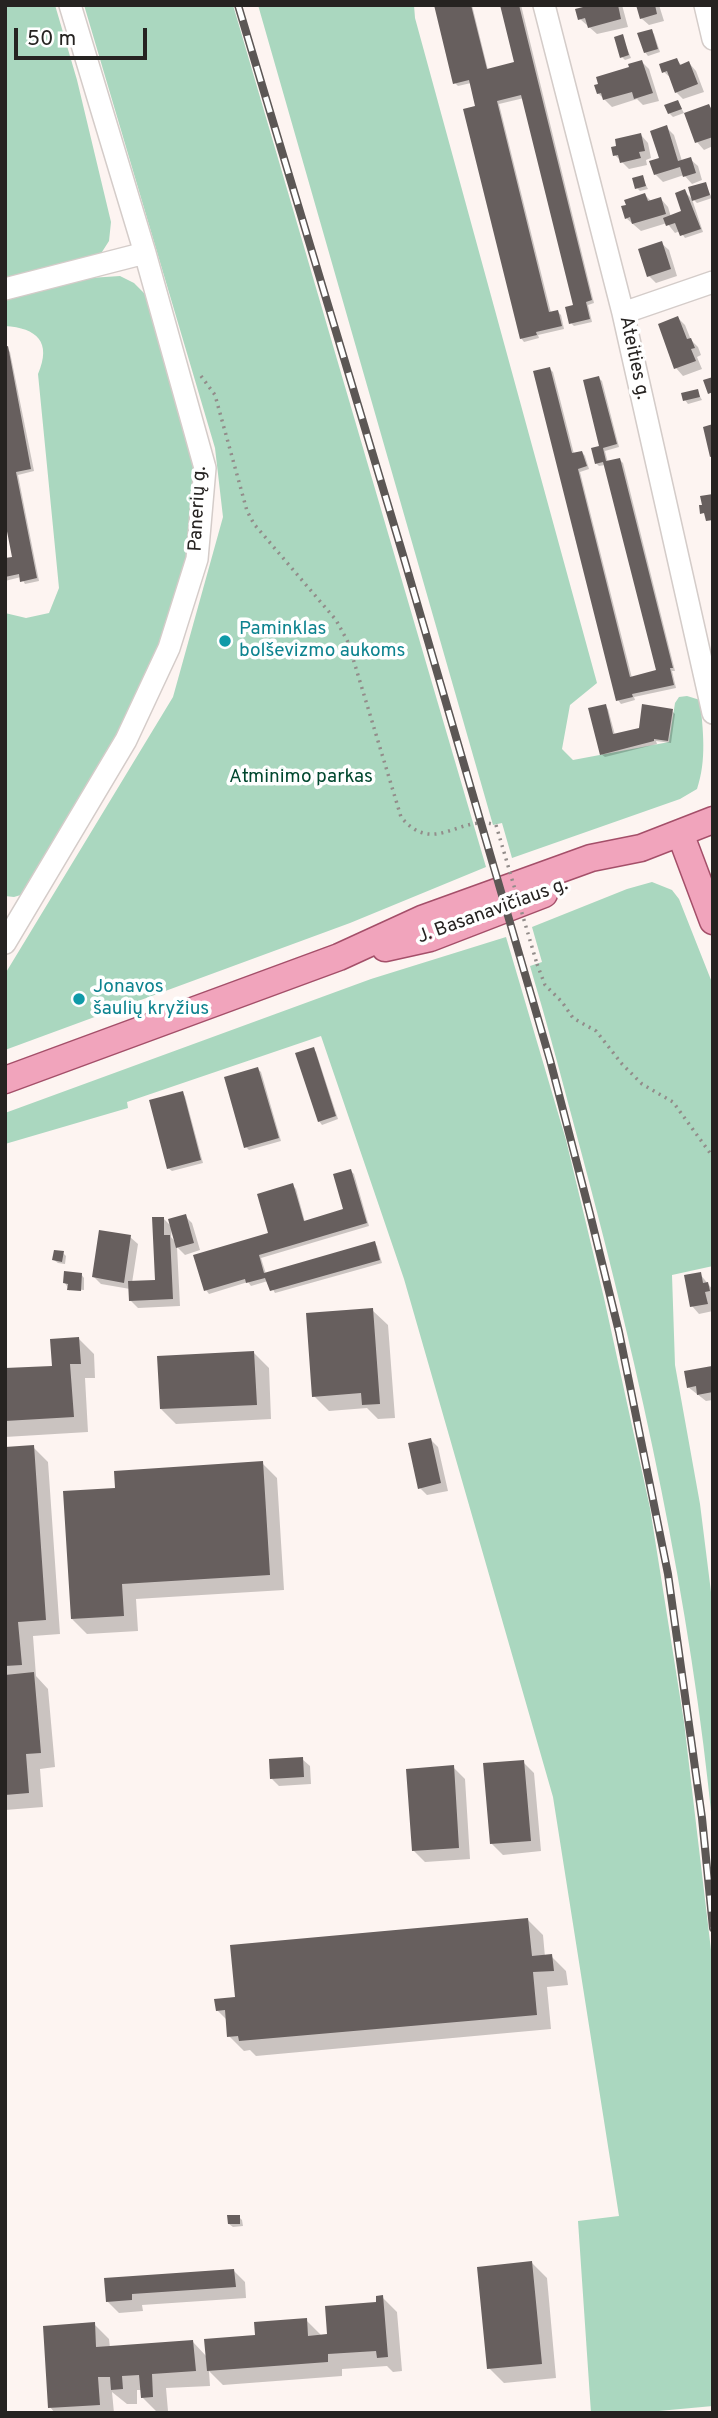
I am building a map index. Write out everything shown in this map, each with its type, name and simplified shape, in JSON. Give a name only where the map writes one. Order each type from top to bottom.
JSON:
[{"type":"main road","name":"J. Basanavičiaus g.","points":[[5,1080],[339,957],[435,914],[591,858],[641,848],[713,820]]},
{"type":"main road","points":[[680,833],[713,921]]},
{"type":"street","name":"Panerių g.","points":[[5,943],[13,913],[126,740],[169,648],[197,559],[205,468],[145,253],[70,5]]},
{"type":"street","name":"Ateities g.","points":[[544,5],[623,313],[713,713]]},
{"type":"street","points":[[705,5],[713,39]]},
{"type":"street","points":[[5,289],[145,253]]},
{"type":"street","points":[[623,313],[713,282]]},
{"type":"path","points":[[176,360],[201,377],[215,395],[247,511],[254,524],[336,620],[348,642],[401,817],[419,832],[430,835],[485,821],[496,825],[545,985],[573,1018],[596,1031],[642,1084],[673,1102],[713,1157]]},
{"type":"green space","points":[[5,5],[55,5],[77,80],[111,222],[109,241],[100,255],[5,281]]},
{"type":"green space","name":"Atminimo parkas","points":[[84,5],[233,5],[486,867],[350,923],[5,1050],[5,974],[173,697],[223,517],[215,448]]},
{"type":"green space","points":[[258,5],[414,5],[415,18],[597,683],[570,705],[562,749],[573,760],[669,742],[675,703],[679,697],[687,696],[700,700],[703,745],[700,778],[697,789],[680,799],[512,858],[502,823],[493,825]]},
{"type":"green space","points":[[120,276],[134,283],[147,296],[195,471],[189,543],[179,587],[163,636],[114,745],[24,894],[5,896],[5,613],[26,618],[49,613],[59,588],[38,374],[42,363],[42,345],[39,339],[26,330],[5,326],[5,300],[90,278]]},
{"type":"green space","points":[[652,882],[672,890],[679,899],[713,985],[713,1266],[672,1275],[675,1365],[700,1504],[713,1608],[713,1830],[692,1659],[644,1406],[604,1238],[530,966],[542,962],[532,927],[627,889]]},
{"type":"green space","points":[[506,937],[566,1140],[604,1298],[650,1508],[684,1722],[713,1967],[713,2406],[637,2413],[591,2413],[578,2221],[619,2216],[553,1797],[404,1279],[321,1036],[127,1102],[128,1108],[5,1144],[5,1113],[371,979]]},
{"type":"building","points":[[434,5],[471,5],[487,69],[514,62],[500,5],[519,5],[592,300],[586,302],[590,319],[569,324],[565,307],[573,305],[521,95],[497,101],[549,312],[558,310],[562,326],[520,339],[463,109],[475,106],[469,80],[453,84]]},
{"type":"building","points":[[583,5],[618,5],[621,19],[588,28],[585,18],[578,20],[575,9]]},
{"type":"building","points":[[636,5],[655,5],[657,14],[640,19]]},
{"type":"building","points":[[652,29],[658,49],[644,53],[637,33]]},
{"type":"building","points":[[623,34],[629,55],[620,58],[614,37]]},
{"type":"building","points":[[677,58],[680,65],[689,61],[698,84],[675,93],[667,71],[662,73],[659,64]]},
{"type":"building","points":[[642,60],[653,93],[634,99],[632,92],[603,100],[601,93],[597,94],[594,85],[598,84],[596,77]]},
{"type":"building","points":[[678,100],[682,109],[668,114],[664,105]]},
{"type":"building","points":[[709,104],[713,113],[713,137],[695,143],[684,113]]},
{"type":"building","points":[[667,125],[678,161],[691,157],[696,173],[683,177],[680,167],[654,175],[649,161],[659,158],[650,131]]},
{"type":"building","points":[[641,133],[645,151],[639,152],[641,158],[620,163],[618,155],[613,156],[611,147],[616,146],[615,139]]},
{"type":"building","points":[[643,175],[646,186],[635,189],[632,178]]},
{"type":"building","points":[[706,182],[710,195],[692,201],[688,187]]},
{"type":"building","points":[[685,189],[701,229],[680,236],[675,223],[666,226],[663,218],[681,211],[675,193]]},
{"type":"building","points":[[645,193],[648,201],[661,197],[666,214],[632,224],[630,217],[625,219],[621,206],[626,205],[624,200]]},
{"type":"building","points":[[662,241],[671,269],[647,277],[638,249]]},
{"type":"building","points":[[678,316],[687,339],[691,338],[695,348],[691,349],[696,361],[674,369],[658,324]]},
{"type":"building","points":[[8,346],[31,469],[16,472],[37,578],[20,582],[19,574],[5,577],[5,558],[12,557],[5,521],[5,347]]},
{"type":"building","points":[[550,367],[572,453],[582,451],[587,466],[578,469],[630,677],[656,670],[603,462],[595,464],[591,448],[599,446],[583,380],[599,376],[617,444],[603,448],[606,461],[620,458],[673,668],[670,668],[674,685],[632,694],[633,697],[616,701],[533,371]]},
{"type":"building","points":[[713,377],[713,392],[708,394],[703,380]]},
{"type":"building","points":[[698,389],[700,397],[683,401],[681,393]]},
{"type":"building","points":[[713,424],[713,456],[710,457],[703,427]]},
{"type":"building","points":[[713,494],[713,520],[706,521],[704,513],[700,514],[700,496]]},
{"type":"building","points":[[606,704],[613,734],[639,728],[642,704],[673,709],[668,741],[654,739],[600,755],[588,708]]},
{"type":"building","points":[[314,1047],[336,1116],[318,1122],[295,1053]]},
{"type":"building","points":[[258,1067],[279,1138],[244,1148],[224,1077]]},
{"type":"building","points":[[183,1091],[201,1160],[167,1169],[149,1100]]},
{"type":"building","points":[[351,1169],[367,1223],[259,1255],[264,1273],[375,1241],[380,1260],[270,1291],[265,1278],[246,1283],[245,1279],[204,1291],[193,1255],[268,1233],[257,1194],[293,1183],[304,1221],[343,1209],[333,1174]]},
{"type":"building","points":[[186,1214],[194,1243],[176,1248],[168,1219]]},
{"type":"building","points":[[152,1217],[164,1217],[164,1235],[170,1235],[173,1299],[129,1301],[128,1281],[155,1280]]},
{"type":"building","points":[[99,1230],[131,1235],[124,1283],[92,1277]]},
{"type":"building","points":[[54,1250],[64,1251],[62,1262],[52,1260]]},
{"type":"building","points":[[64,1271],[82,1273],[81,1291],[67,1290],[68,1284],[63,1283]]},
{"type":"building","points":[[701,1272],[703,1283],[708,1282],[710,1291],[705,1292],[708,1304],[690,1307],[684,1275]]},
{"type":"building","points":[[373,1308],[380,1404],[362,1405],[361,1393],[312,1397],[306,1313]]},
{"type":"building","points":[[79,1337],[81,1364],[70,1364],[74,1417],[5,1421],[5,1368],[52,1366],[50,1339]]},
{"type":"building","points":[[254,1351],[257,1405],[160,1409],[157,1356]]},
{"type":"building","points":[[712,1366],[713,1392],[697,1395],[696,1386],[687,1388],[684,1371]]},
{"type":"building","points":[[431,1438],[441,1483],[418,1489],[408,1443]]},
{"type":"building","points":[[34,1445],[46,1620],[18,1622],[22,1665],[5,1666],[5,1447]]},
{"type":"building","points":[[263,1461],[270,1575],[122,1584],[124,1616],[71,1619],[63,1491],[115,1488],[114,1471]]},
{"type":"building","points":[[34,1672],[41,1753],[26,1754],[29,1793],[5,1795],[5,1675]]},
{"type":"building","points":[[303,1757],[304,1777],[270,1779],[269,1759]]},
{"type":"building","points":[[524,1760],[531,1841],[490,1844],[483,1763]]},
{"type":"building","points":[[454,1765],[459,1848],[412,1851],[406,1769]]},
{"type":"building","points":[[528,1918],[532,1956],[552,1954],[554,1971],[533,1972],[537,2015],[239,2041],[238,2036],[227,2037],[225,2010],[216,2011],[214,1999],[235,1997],[230,1945]]},
{"type":"building","points":[[227,2215],[240,2215],[240,2224],[228,2224]]},
{"type":"building","points":[[532,2261],[542,2364],[487,2369],[477,2267]]},
{"type":"building","points":[[234,2269],[236,2287],[132,2294],[132,2300],[106,2302],[104,2278]]},
{"type":"building","points":[[383,2295],[388,2357],[377,2358],[376,2351],[328,2354],[328,2362],[207,2371],[204,2339],[255,2335],[254,2322],[307,2318],[308,2336],[327,2334],[325,2306],[376,2302],[376,2296]]},
{"type":"building","points":[[95,2322],[96,2347],[193,2340],[196,2371],[152,2374],[153,2397],[141,2398],[139,2375],[122,2376],[123,2389],[111,2390],[110,2377],[98,2377],[100,2405],[48,2408],[43,2326]]},
{"type":"railway","points":[[238,5],[403,555],[550,1060],[590,1214],[619,1332],[668,1574],[702,1818],[713,1928]]},
{"type":"place","name":"Paminklas bolševizmo aukoms","points":[[225,641]]},
{"type":"place","name":"Jonavos šaulių kryžius","points":[[79,999]]}]
